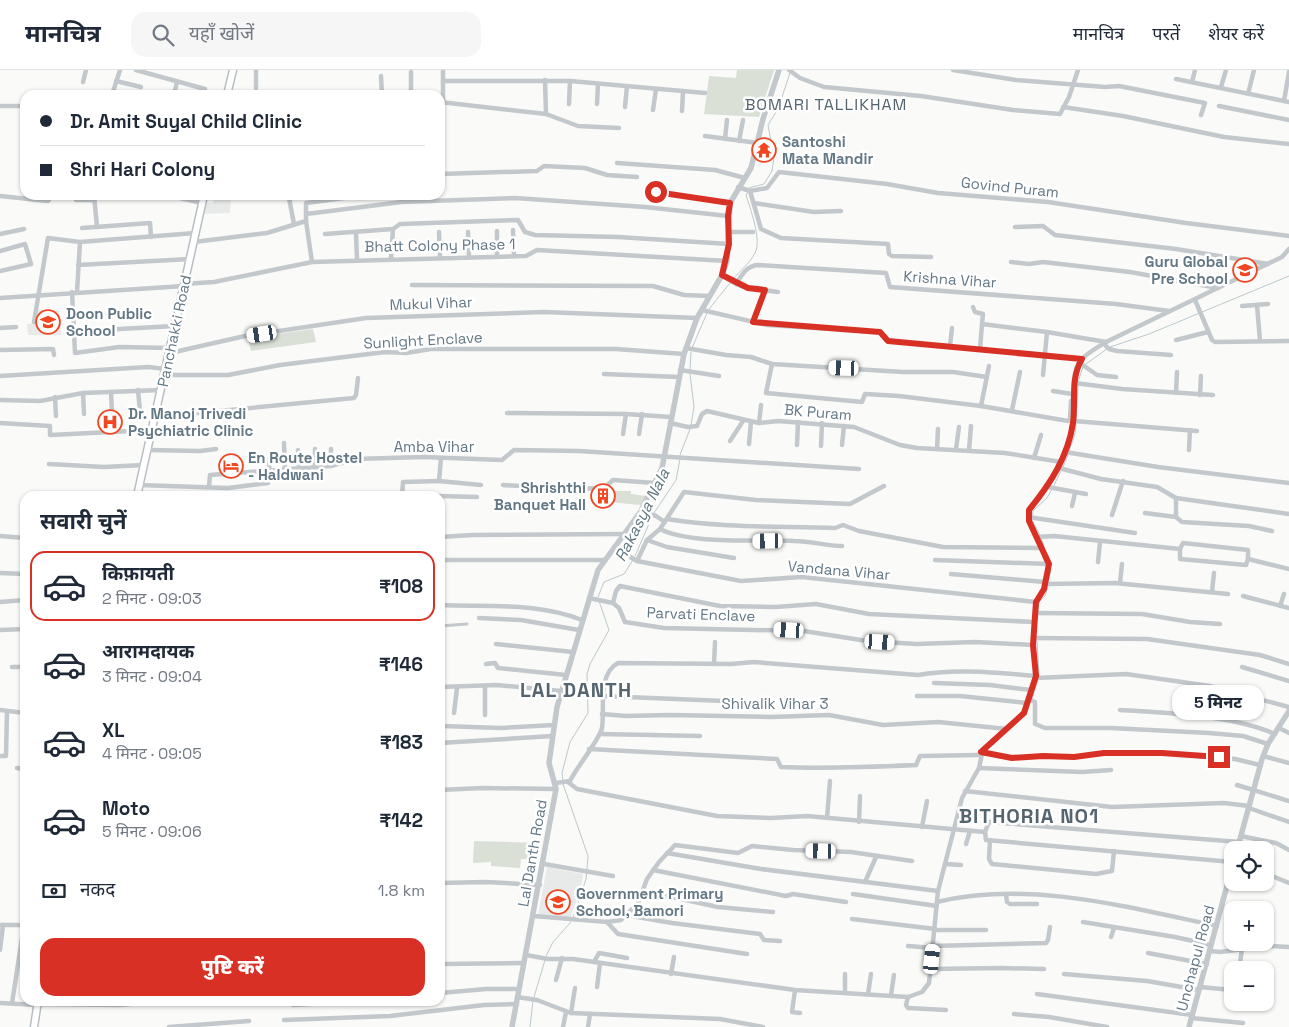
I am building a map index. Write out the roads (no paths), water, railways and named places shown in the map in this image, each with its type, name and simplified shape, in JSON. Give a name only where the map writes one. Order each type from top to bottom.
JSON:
[{"type":"main road","points":[[228,90],[232,70]]},
{"type":"main road","name":"Panchakki Road","points":[[138,491],[203,200]]},
{"type":"main road","points":[[34,1027],[37,1006]]},
{"type":"street","points":[[83,82],[86,70]]},
{"type":"street","points":[[113,90],[120,70]]},
{"type":"street","points":[[136,70],[205,90]]},
{"type":"street","points":[[256,70],[256,88]]},
{"type":"street","points":[[443,70],[443,90]]},
{"type":"street","name":"Lal Danth Road","points":[[512,1027],[544,864],[557,785],[550,766],[552,736],[561,690],[582,620],[592,599],[598,570],[641,512],[665,456],[680,370],[697,318],[706,311],[710,296],[722,275],[727,261],[730,203],[751,168],[763,119],[779,70]]},
{"type":"street","points":[[953,70],[1016,80],[1119,86],[1204,103],[1201,115]]},
{"type":"street","points":[[790,71],[800,78],[824,87],[921,96],[1013,110],[1060,114],[1074,84],[1078,70]]},
{"type":"street","points":[[1192,82],[1195,70]]},
{"type":"street","points":[[1222,87],[1226,70]]},
{"type":"street","points":[[1248,94],[1254,70]]},
{"type":"street","points":[[411,72],[411,90]]},
{"type":"street","points":[[1176,80],[1222,87],[1286,101],[1289,72]]},
{"type":"street","points":[[381,76],[382,90]]},
{"type":"street","points":[[545,80],[546,114]]},
{"type":"street","points":[[116,81],[140,87]]},
{"type":"street","points":[[443,81],[570,81],[705,93]]},
{"type":"street","points":[[569,104],[570,81]]},
{"type":"street","points":[[175,90],[177,82]]},
{"type":"street","points":[[596,104],[598,84]]},
{"type":"street","points":[[625,107],[627,86]]},
{"type":"street","points":[[653,110],[656,89]]},
{"type":"street","points":[[682,111],[683,90]]},
{"type":"street","points":[[445,103],[546,114],[578,126],[619,128]]},
{"type":"street","points":[[0,106],[20,106]]},
{"type":"street","points":[[1219,106],[1289,120]]},
{"type":"street","points":[[1063,107],[1123,116],[1224,136],[1289,144]]},
{"type":"street","points":[[725,139],[727,120]]},
{"type":"street","points":[[739,141],[743,120]]},
{"type":"street","points":[[706,136],[758,143]]},
{"type":"street","points":[[617,163],[720,171],[745,178]]},
{"type":"street","points":[[445,174],[537,171],[544,166],[585,168],[607,175],[637,177]]},
{"type":"street","name":"Govind Puram","points":[[748,190],[770,186],[779,172],[887,184],[938,193],[1048,202],[1186,223],[1289,236]]},
{"type":"street","points":[[738,187],[748,190],[754,203],[761,229],[771,235],[781,238],[888,244],[889,254],[892,256],[931,257]]},
{"type":"street","points":[[656,192],[730,203]]},
{"type":"street","points":[[0,196],[20,198]]},
{"type":"street","points":[[306,214],[402,202],[515,198],[645,207],[728,216]]},
{"type":"street","points":[[94,200],[96,227]]},
{"type":"street","points":[[189,200],[202,203]]},
{"type":"street","points":[[289,200],[294,224]]},
{"type":"street","points":[[312,262],[306,221],[307,202],[325,200]]},
{"type":"street","points":[[754,203],[814,212],[841,211]]},
{"type":"street","points":[[325,234],[393,229],[400,224],[518,220],[525,232],[535,235],[618,237],[729,244]]},
{"type":"street","points":[[194,242],[248,236],[279,230],[306,221]]},
{"type":"street","points":[[82,228],[150,223],[152,237]]},
{"type":"street","points":[[1015,227],[1043,226],[1055,235],[1118,241],[1268,264]]},
{"type":"street","points":[[0,234],[24,229]]},
{"type":"street","points":[[391,259],[393,229]]},
{"type":"street","points":[[513,230],[514,256]]},
{"type":"street","points":[[496,231],[497,256]]},
{"type":"street","points":[[440,232],[440,257]]},
{"type":"street","points":[[468,232],[469,257]]},
{"type":"street","points":[[729,232],[753,232]]},
{"type":"street","points":[[34,322],[48,238],[80,242],[196,233]]},
{"type":"street","points":[[356,233],[358,260]]},
{"type":"street","points":[[80,242],[75,292],[74,336],[119,329],[175,326]]},
{"type":"street","points":[[0,251],[25,244],[31,264],[0,271]]},
{"type":"street","points":[[1074,421],[1072,394],[1082,364],[1106,345],[1282,257],[1289,249]]},
{"type":"street","name":"Bhatt Colony Phase 1","points":[[0,298],[214,282],[312,262],[526,256],[537,250],[727,261]]},
{"type":"street","points":[[78,265],[190,259]]},
{"type":"street","points":[[1011,262],[1029,264],[1043,262],[1130,272],[1220,288]]},
{"type":"street","name":"Krishna Vihar","points":[[733,282],[752,266],[886,273],[890,287],[1116,304],[1169,312]]},
{"type":"street","points":[[722,275],[748,288],[778,292]]},
{"type":"street","points":[[412,286],[653,286],[684,295],[710,296]]},
{"type":"street","points":[[753,322],[765,290]]},
{"type":"street","points":[[1195,300],[1199,314],[1212,340],[1216,342],[1289,341]]},
{"type":"street","points":[[1242,306],[1268,304]]},
{"type":"street","points":[[1257,305],[1260,341]]},
{"type":"street","points":[[973,307],[975,312],[983,314],[980,349]]},
{"type":"street","points":[[706,311],[753,322],[880,332],[888,341],[1045,354],[1082,364],[1096,375],[1116,376]]},
{"type":"street","name":"Mukul Vihar","points":[[74,336],[74,353],[120,348],[170,350],[245,336],[366,318],[544,312],[697,318]]},
{"type":"street","points":[[982,324],[1047,332],[1106,345],[1171,355]]},
{"type":"street","points":[[0,328],[16,327]]},
{"type":"street","points":[[950,346],[952,328]]},
{"type":"street","points":[[1043,375],[1047,332]]},
{"type":"street","points":[[1176,340],[1208,332]]},
{"type":"street","points":[[0,350],[53,349],[54,354]]},
{"type":"street","name":"Sunlight Enclave","points":[[0,376],[148,367],[165,372],[228,375],[280,365],[385,352],[406,353],[431,349],[616,349],[688,350],[750,357],[772,364],[903,372],[953,372],[986,377]]},
{"type":"street","points":[[772,364],[766,393],[862,402],[865,394],[899,396],[1012,410],[1054,419],[1197,431]]},
{"type":"street","points":[[981,406],[989,366]]},
{"type":"street","points":[[680,370],[719,376]]},
{"type":"street","points":[[1012,410],[1020,372]]},
{"type":"street","points":[[1176,393],[1177,372]]},
{"type":"street","points":[[604,374],[679,377]]},
{"type":"street","points":[[1200,395],[1201,376]]},
{"type":"street","points":[[156,417],[354,398],[358,378]]},
{"type":"street","points":[[1077,382],[1176,393],[1213,395]]},
{"type":"street","points":[[526,955],[548,959],[562,958],[597,962],[670,974],[795,990],[908,997],[922,992],[926,988],[931,970],[938,891],[965,791],[979,768],[980,754],[1021,717],[1037,677],[1033,645],[1036,602],[1045,583],[1049,564],[1029,510],[1051,488],[1061,469],[1061,462],[1067,453],[1074,421],[1077,382]]},
{"type":"street","points":[[138,390],[140,411]]},
{"type":"street","points":[[0,400],[40,401],[83,393],[161,390]]},
{"type":"street","points":[[1053,391],[1072,394]]},
{"type":"street","points":[[111,392],[112,413]]},
{"type":"street","points":[[83,393],[84,414]]},
{"type":"street","points":[[55,397],[56,416]]},
{"type":"street","points":[[759,423],[761,405]]},
{"type":"street","name":"BK Puram","points":[[507,413],[642,414],[670,420],[690,427],[698,424],[704,412],[759,423],[822,423],[854,427],[900,446],[969,450],[1061,462]]},
{"type":"street","points":[[623,434],[626,414]]},
{"type":"street","points":[[638,434],[642,414]]},
{"type":"street","points":[[730,441],[743,421]]},
{"type":"street","points":[[749,444],[751,422]]},
{"type":"street","points":[[798,422],[798,445]]},
{"type":"street","points":[[0,423],[50,426],[50,435],[152,430]]},
{"type":"street","points":[[821,446],[822,423]]},
{"type":"street","points":[[842,445],[844,426]]},
{"type":"street","points":[[969,450],[971,426]]},
{"type":"street","points":[[956,449],[959,427]]},
{"type":"street","points":[[937,449],[938,429]]},
{"type":"street","points":[[1188,450],[1190,430]]},
{"type":"street","points":[[1034,458],[1041,435]]},
{"type":"street","points":[[284,443],[285,470]]},
{"type":"street","points":[[148,450],[200,451],[216,449]]},
{"type":"street","points":[[315,449],[315,468]]},
{"type":"street","points":[[331,449],[331,466]]},
{"type":"street","points":[[298,450],[299,469]]},
{"type":"street","name":"Amba Vihar","points":[[208,486],[210,475],[315,468],[355,460],[441,458],[502,460],[514,450],[665,456],[859,469]]},
{"type":"street","points":[[1067,453],[1289,483]]},
{"type":"street","points":[[139,486],[164,488],[208,486],[228,488],[268,483],[270,458]]},
{"type":"street","points":[[439,481],[441,458]]},
{"type":"street","points":[[49,464],[104,467],[144,465]]},
{"type":"street","points":[[1061,469],[1157,487],[1176,498],[1289,514]]},
{"type":"street","points":[[504,485],[571,489],[604,488],[613,480],[655,483]]},
{"type":"street","points":[[402,491],[403,482],[439,481],[481,485]]},
{"type":"street","points":[[1112,515],[1123,481]]},
{"type":"street","points":[[635,560],[647,540],[660,529],[684,492],[748,499],[850,504],[884,486]]},
{"type":"street","points":[[1051,488],[1086,494]]},
{"type":"street","points":[[1072,506],[1075,493]]},
{"type":"street","points":[[445,497],[477,497]]},
{"type":"street","points":[[1176,498],[1176,517]]},
{"type":"street","points":[[641,512],[651,513],[666,520],[702,524],[835,528],[843,525],[859,531],[936,546],[1042,548]]},
{"type":"street","points":[[1145,513],[1176,517],[1182,522],[1249,526],[1272,530]]},
{"type":"street","points":[[1031,518],[1135,533]]},
{"type":"street","points":[[660,529],[675,534],[727,540],[793,540],[842,546]]},
{"type":"street","points":[[445,537],[625,534]]},
{"type":"street","points":[[0,536],[20,538]]},
{"type":"street","points":[[1040,536],[1083,538],[1100,542],[1180,550]]},
{"type":"street","points":[[647,540],[667,546],[734,558]]},
{"type":"street","points":[[1098,562],[1100,542]]},
{"type":"street","points":[[1183,543],[1248,550],[1248,559],[1246,565],[1180,558],[1180,550],[1183,543]]},
{"type":"street","name":"Vandana Vihar","points":[[614,548],[635,560],[741,581],[802,577],[1036,602]]},
{"type":"street","points":[[1248,559],[1289,569]]},
{"type":"street","points":[[445,560],[605,560]]},
{"type":"street","points":[[935,560],[1049,564]]},
{"type":"street","points":[[1120,583],[1122,564]]},
{"type":"street","points":[[0,573],[20,574]]},
{"type":"street","points":[[1212,592],[1214,573]]},
{"type":"street","points":[[951,574],[1045,583],[1120,583],[1228,594]]},
{"type":"street","points":[[592,599],[613,603],[616,591],[620,586],[720,606],[776,607],[816,604],[869,614],[1034,622]]},
{"type":"street","points":[[1280,606],[1284,594]]},
{"type":"street","points":[[1243,596],[1289,608]]},
{"type":"street","points":[[0,602],[20,600]]},
{"type":"street","name":"Parvati Enclave","points":[[613,603],[619,608],[625,622],[664,628],[804,631],[867,642],[917,644],[975,642],[1033,645]]},
{"type":"street","points":[[445,605],[511,606],[546,609],[582,620]]},
{"type":"street","points":[[1035,613],[1142,614],[1190,622],[1220,624]]},
{"type":"street","points":[[480,618],[521,620],[579,630]]},
{"type":"street","points":[[445,626],[467,624]]},
{"type":"street","points":[[0,630],[20,629]]},
{"type":"street","points":[[1034,638],[1147,639],[1260,655],[1289,664]]},
{"type":"street","points":[[714,664],[715,642]]},
{"type":"street","points":[[496,644],[573,652]]},
{"type":"street","points":[[445,790],[557,785],[567,782],[600,734],[602,696],[606,679],[616,664],[754,662],[918,675],[934,672],[1037,677],[1126,674],[1216,688],[1289,709],[1263,756],[1240,839]]},
{"type":"street","points":[[486,664],[495,663],[498,668],[566,675]]},
{"type":"street","points":[[12,667],[20,667]]},
{"type":"street","points":[[1242,667],[1289,681]]},
{"type":"street","points":[[934,683],[990,684],[1031,690]]},
{"type":"street","points":[[445,687],[485,686],[561,690]]},
{"type":"street","points":[[484,716],[485,686]]},
{"type":"street","points":[[454,713],[457,688]]},
{"type":"street","points":[[602,696],[749,702]]},
{"type":"street","points":[[917,696],[960,696],[1029,700],[1036,704],[1035,723],[1045,728],[1111,728],[1209,733],[1243,736],[1268,744]]},
{"type":"street","points":[[0,710],[20,712]]},
{"type":"street","points":[[1120,710],[1176,714],[1289,733]]},
{"type":"street","points":[[0,756],[6,756],[7,711]]},
{"type":"street","name":"Shivalik Vihar 3","points":[[602,714],[626,716],[771,717],[829,715],[883,725],[938,722],[1007,729]]},
{"type":"street","points":[[445,726],[501,728],[554,725]]},
{"type":"street","points":[[600,734],[700,736]]},
{"type":"street","points":[[445,743],[552,736]]},
{"type":"street","points":[[589,749],[777,759],[781,767],[844,768],[916,765],[920,756],[929,754],[980,754],[1012,758],[1074,757],[1104,753],[1162,753],[1235,759],[1260,765]]},
{"type":"street","points":[[1263,756],[1289,763]]},
{"type":"street","points":[[979,768],[1082,772],[1111,770]]},
{"type":"street","points":[[827,818],[830,781]]},
{"type":"street","points":[[567,782],[577,789],[717,816],[827,818],[986,832]]},
{"type":"street","points":[[1237,785],[1289,801]]},
{"type":"street","points":[[965,791],[1112,807],[1224,803],[1249,807],[1289,822]]},
{"type":"street","points":[[860,796],[860,822]]},
{"type":"street","points":[[922,827],[927,801]]},
{"type":"street","points":[[1224,861],[985,839],[988,822],[1240,839],[1276,843],[1289,850]]},
{"type":"street","points":[[966,844],[970,831]]},
{"type":"street","points":[[990,840],[989,859],[992,864],[1096,874],[1112,871],[1114,851]]},
{"type":"street","points":[[534,916],[581,921],[616,922],[638,903],[653,870],[675,845],[735,853],[752,846],[793,850],[851,852],[912,861]]},
{"type":"street","points":[[667,853],[761,869],[938,891]]},
{"type":"street","points":[[864,882],[876,857]]},
{"type":"street","points":[[544,864],[613,876]]},
{"type":"street","points":[[945,864],[961,865]]},
{"type":"street","points":[[653,870],[786,896],[793,894],[846,902]]},
{"type":"street","points":[[1274,877],[1289,883]]},
{"type":"street","points":[[445,884],[486,882],[540,885]]},
{"type":"street","points":[[644,890],[718,907],[773,912]]},
{"type":"street","name":"Unchapul Road","points":[[1189,1027],[1226,891]]},
{"type":"street","points":[[853,894],[937,904],[970,896],[1006,894],[1079,899],[1217,926]]},
{"type":"street","points":[[1006,894],[1007,902],[1010,904],[1037,904]]},
{"type":"street","points":[[626,914],[672,923],[760,934],[764,940],[780,941]]},
{"type":"street","points":[[852,919],[935,930],[986,930]]},
{"type":"street","points":[[607,922],[618,934],[747,954]]},
{"type":"street","points":[[1083,922],[1175,937],[1220,952],[1227,951]]},
{"type":"street","points":[[0,950],[2,925],[20,925]]},
{"type":"street","points":[[908,946],[933,947],[1046,943],[1050,927]]},
{"type":"street","points":[[1111,937],[1114,928]]},
{"type":"street","points":[[1274,946],[1289,947]]},
{"type":"street","points":[[12,1003],[20,951]]},
{"type":"street","points":[[1148,952],[1207,964]]},
{"type":"street","points":[[597,987],[599,953],[627,958]]},
{"type":"street","points":[[670,974],[674,957]]},
{"type":"street","points":[[556,980],[562,958]]},
{"type":"street","points":[[445,964],[524,963]]},
{"type":"street","points":[[931,970],[1044,970]]},
{"type":"street","points":[[845,974],[845,993]]},
{"type":"street","points":[[868,994],[871,974]]},
{"type":"street","points":[[1064,974],[1147,981],[1200,989],[1224,990]]},
{"type":"street","points":[[891,995],[894,975]]},
{"type":"street","points":[[563,1027],[575,988]]},
{"type":"street","points":[[445,993],[486,989],[518,989]]},
{"type":"street","points":[[795,990],[792,1012],[800,1013]]},
{"type":"street","points":[[1037,994],[1243,1023]]},
{"type":"street","points":[[517,997],[537,1000],[569,1012],[720,1019],[763,1027]]},
{"type":"street","points":[[908,997],[906,1005],[908,1008],[946,1010]]},
{"type":"street","points":[[0,1002],[20,1003]]},
{"type":"street","points":[[284,1020],[390,1016],[484,1004],[516,1004]]},
{"type":"street","points":[[588,1027],[590,1014]]},
{"type":"street","points":[[1014,1014],[1049,1017],[1106,1027]]},
{"type":"street","points":[[169,1027],[249,1022]]},
{"type":"waterway","name":"Rakasya Nala","points":[[749,188],[764,184],[772,171],[774,158],[768,125],[778,109],[790,73]]},
{"type":"waterway","name":"Rakasya Nala","points":[[732,280],[750,260],[757,247],[755,224],[746,195],[748,192]]},
{"type":"waterway","points":[[1110,347],[1149,334],[1289,276]]},
{"type":"waterway","name":"Rakasya Nala","points":[[709,309],[730,283]]},
{"type":"waterway","name":"Rakasya Nala","points":[[692,348],[707,313]]},
{"type":"waterway","points":[[1086,364],[1107,349]]},
{"type":"waterway","name":"Rakasya Nala","points":[[690,370],[691,352]]},
{"type":"waterway","points":[[1078,382],[1083,367]]},
{"type":"waterway","name":"Rakasya Nala","points":[[690,374],[694,407],[691,425]]},
{"type":"waterway","points":[[1076,420],[1078,386]]},
{"type":"waterway","points":[[1069,451],[1075,434],[1076,424]]},
{"type":"waterway","name":"Rakasya Nala","points":[[680,455],[690,429]]},
{"type":"waterway","points":[[1063,467],[1068,455]]},
{"type":"waterway","name":"Rakasya Nala","points":[[654,513],[676,480],[680,459]]},
{"type":"waterway","points":[[1054,485],[1061,471]]},
{"type":"waterway","points":[[1040,535],[1032,520],[1033,511],[1047,498],[1052,489]]},
{"type":"waterway","name":"Rakasya Nala","points":[[635,556],[652,517]]},
{"type":"waterway","points":[[1041,539],[1044,545]]},
{"type":"waterway","name":"Rakasya Nala","points":[[598,597],[604,582],[624,574],[633,560]]},
{"type":"waterway","points":[[1038,610],[1039,602],[1045,596],[1048,587]]},
{"type":"waterway","name":"Rakasya Nala","points":[[563,780],[562,773],[570,742],[588,713],[587,674],[590,664],[609,630],[599,601]]},
{"type":"waterway","points":[[1037,641],[1039,675]]},
{"type":"waterway","points":[[1032,699],[1038,679]]},
{"type":"waterway","name":"Rakasya Nala","points":[[563,784],[588,856],[586,879],[573,918]]},
{"type":"waterway","name":"Rakasya Nala","points":[[546,956],[553,942],[571,922]]},
{"type":"waterway","name":"Rakasya Nala","points":[[534,997],[545,960]]},
{"type":"waterway","name":"Rakasya Nala","points":[[530,1027],[533,1001]]},
{"type":"place","name":"Santoshi Mata Mandir","points":[[764,150]]},
{"type":"place","name":"Guru Global Pre School","points":[[1245,270]]},
{"type":"place","name":"Doon Public School","points":[[48,322]]},
{"type":"place","name":"Dr. Manoj Trivedi Psychiatric Clinic","points":[[110,422]]},
{"type":"place","name":"En Route Hostel - Haldwani","points":[[231,466]]},
{"type":"place","name":"Shrishthi Banquet Hall","points":[[603,496]]},
{"type":"place","name":"Government Primary School, Bamori","points":[[558,902]]},
{"type":"district","name":"BOMARI TALLIKHAM","points":[[826,104]]},
{"type":"district","name":"LAL DANTH","points":[[576,690]]},
{"type":"district","name":"BITHORIA NO1","points":[[1029,816]]}]
